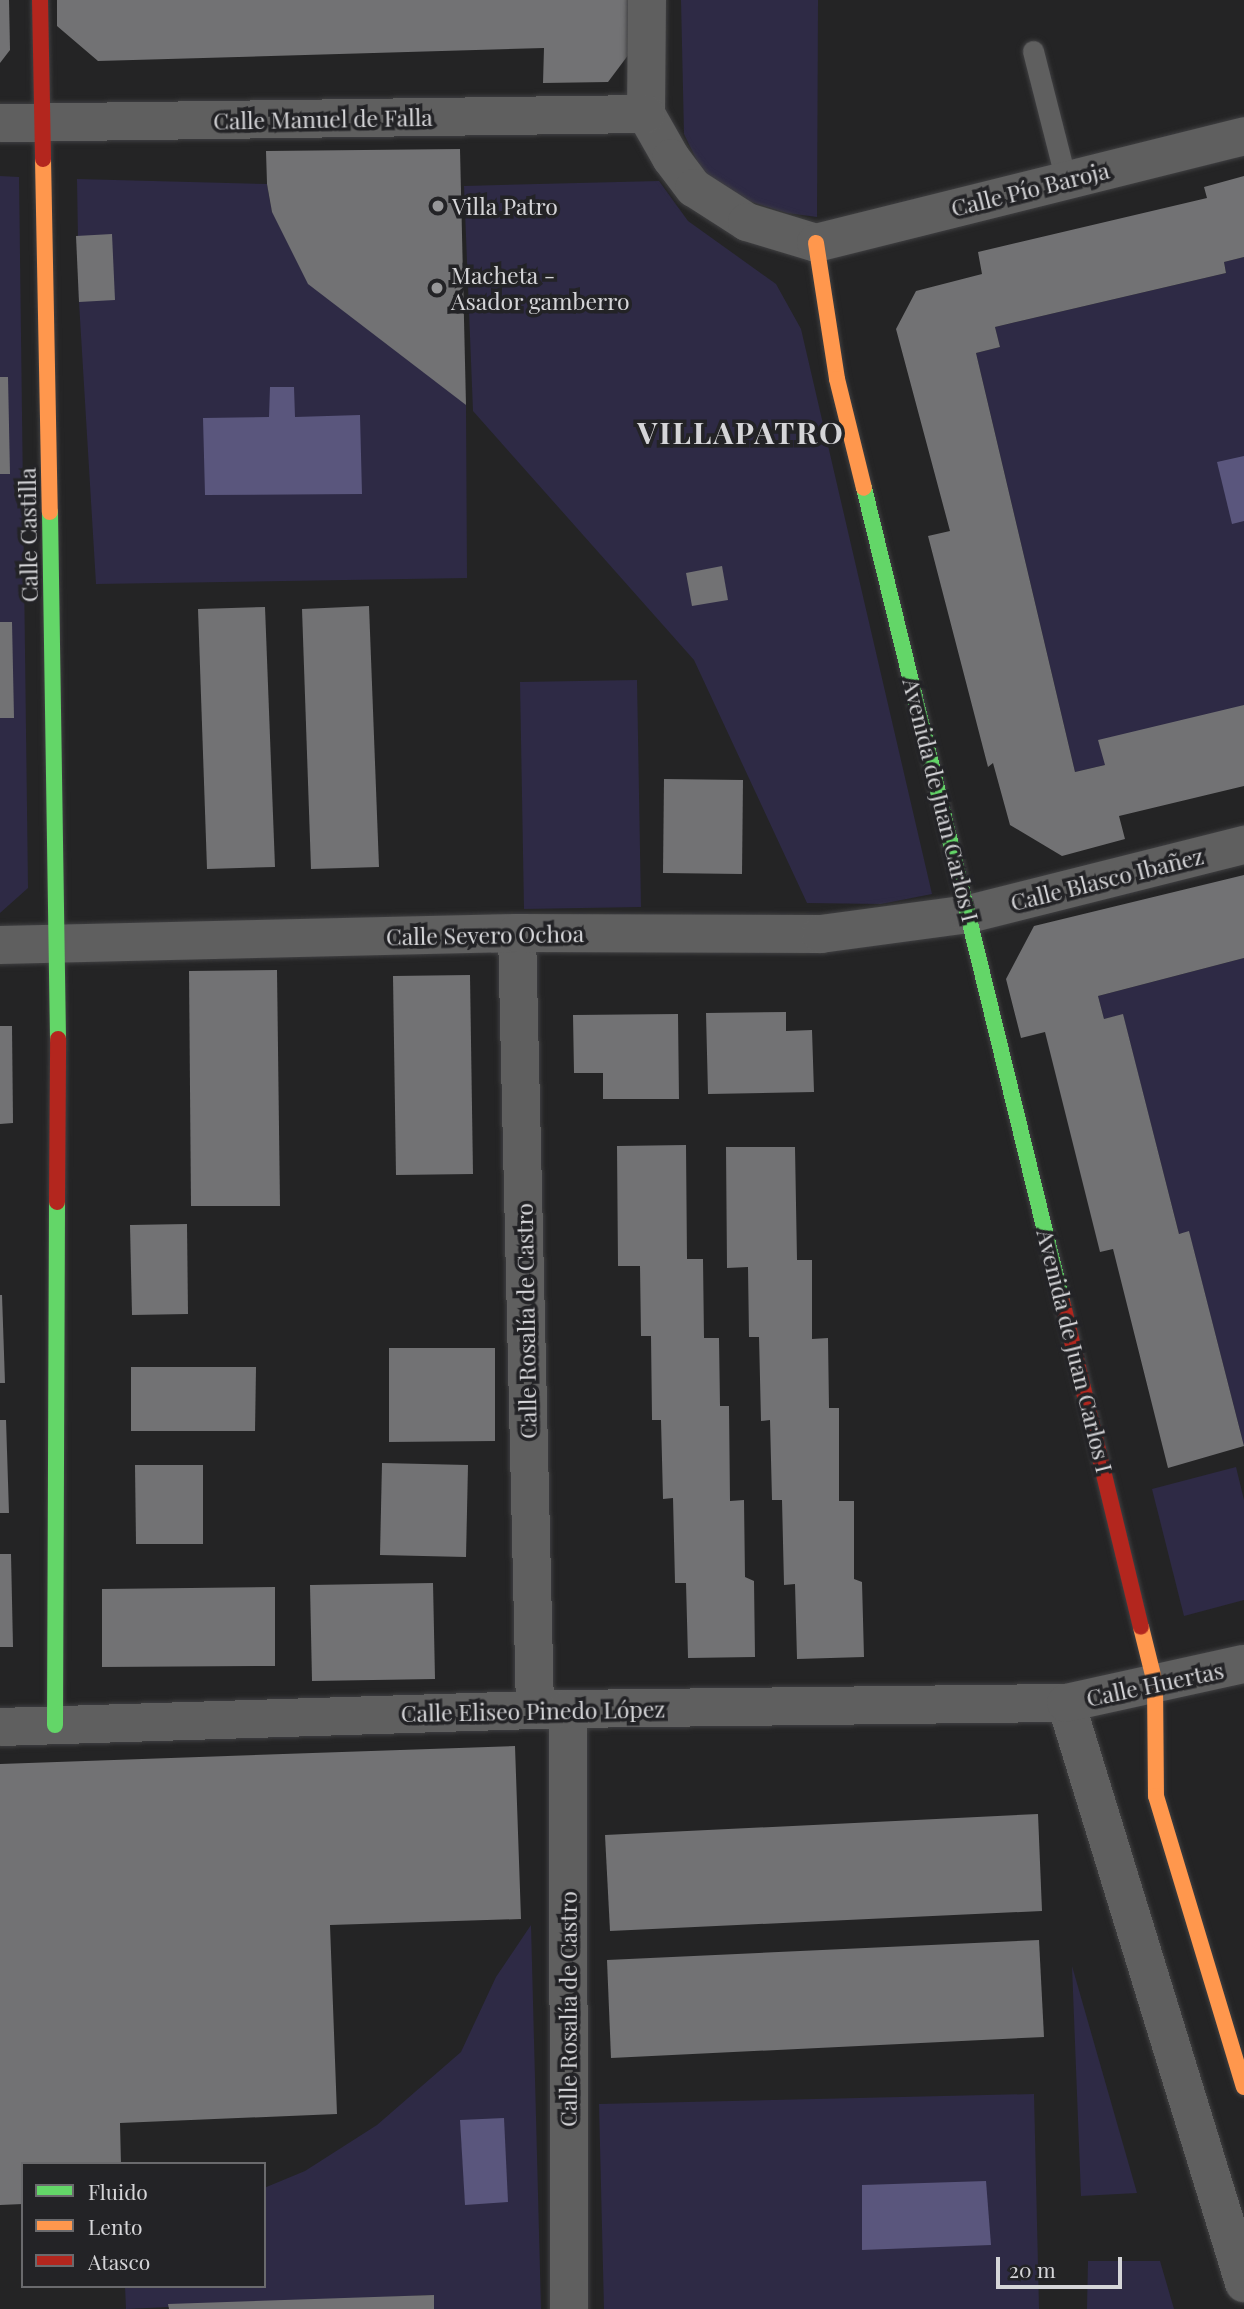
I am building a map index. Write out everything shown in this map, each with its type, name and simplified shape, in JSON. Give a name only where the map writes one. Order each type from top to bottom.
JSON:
[{"type":"street","name":"Calle Castilla","points":[[40,0],[58,944],[55,1725]]},
{"type":"street","points":[[647,0],[646,114],[694,188],[747,222],[816,243]]},
{"type":"street","name":"Calle Manuel de Falla","points":[[0,123],[646,114]]},
{"type":"street","name":"Calle Pío Baroja","points":[[816,243],[1244,136]]},
{"type":"street","name":"Avenida de Juan Carlos I","points":[[816,243],[837,379],[970,914],[1155,1683],[1156,1796],[1244,2087]]},
{"type":"street","name":"Calle Blasco Ibañez","points":[[970,914],[1244,845]]},
{"type":"street","name":"Calle Severo Ochoa","points":[[0,945],[517,933],[821,934],[970,914]]},
{"type":"street","name":"Calle Rosalía de Castro","points":[[517,933],[552,1709],[569,2309]]},
{"type":"street","name":"Calle Huertas","points":[[1066,1703],[1244,1664]]},
{"type":"street","points":[[1066,1703],[1244,2283]]},
{"type":"street","name":"Calle Eliseo Pinedo López","points":[[0,1727],[552,1709],[1066,1703]]},
{"type":"lane","points":[[1033,51],[1066,180]]},
{"type":"shaded area","points":[[681,0],[818,0],[817,217],[787,213],[736,197],[703,173],[684,134]]},
{"type":"shaded area","points":[[0,176],[19,177],[28,888],[0,913]]},
{"type":"shaded area","points":[[77,179],[267,184],[272,212],[466,405],[467,578],[96,584],[79,302]]},
{"type":"shaded area","points":[[659,181],[688,221],[776,284],[801,329],[932,894],[881,904],[807,903],[694,660],[473,411],[464,186]]},
{"type":"shaded area","points":[[1244,257],[1244,705],[1105,765],[1075,772],[976,353],[1000,347],[995,327],[1226,273],[1224,262]]},
{"type":"shaded area","points":[[270,387],[294,387],[295,417],[360,415],[362,494],[205,495],[203,418],[269,417]]},
{"type":"shaded area","points":[[1244,456],[1244,521],[1232,524],[1217,462]]},
{"type":"shaded area","points":[[637,680],[641,907],[524,909],[520,682]]},
{"type":"shaded area","points":[[1244,958],[1244,1446],[1189,1232],[1179,1234],[1123,1015],[1104,1019],[1098,996]]},
{"type":"shaded area","points":[[1236,1467],[1244,1500],[1244,1600],[1184,1616],[1152,1489]]},
{"type":"shaded area","points":[[531,1925],[541,2309],[434,2309],[433,2295],[126,2309],[125,2288],[266,2288],[266,2187],[305,2171],[377,2125],[461,2052],[496,1977]]},
{"type":"shaded area","points":[[1072,1966],[1137,2193],[1081,2196]]},
{"type":"shaded area","points":[[1034,2094],[1039,2309],[604,2309],[599,2104]]},
{"type":"shaded area","points":[[504,2118],[508,2202],[465,2205],[460,2120]]},
{"type":"shaded area","points":[[986,2181],[991,2245],[862,2250],[862,2185]]},
{"type":"shaded area","points":[[1088,2261],[1160,2261],[1174,2309],[1087,2309]]},
{"type":"building","points":[[0,0],[9,0],[10,50],[0,63]]},
{"type":"building","points":[[57,0],[638,0],[638,42],[608,82],[543,83],[544,48],[98,61],[57,26]]},
{"type":"building","points":[[460,149],[466,405],[308,284],[272,212],[267,184],[266,151]]},
{"type":"building","points":[[1244,176],[1244,257],[1224,262],[1226,273],[995,327],[1000,347],[976,353],[1075,772],[1105,765],[1098,740],[1244,705],[1244,786],[1119,816],[1125,839],[1062,856],[1010,825],[993,763],[988,767],[928,536],[950,531],[896,329],[916,291],[982,274],[978,252],[1207,198],[1204,187]]},
{"type":"building","points":[[112,234],[115,300],[79,302],[76,236]]},
{"type":"building","points":[[0,377],[8,377],[10,474],[0,474]]},
{"type":"building","points":[[722,566],[728,600],[692,606],[686,573]]},
{"type":"building","points":[[369,606],[379,867],[311,869],[302,609]]},
{"type":"building","points":[[265,607],[275,867],[207,869],[198,609]]},
{"type":"building","points":[[0,622],[12,622],[14,718],[0,718]]},
{"type":"building","points":[[664,779],[743,780],[742,874],[663,873]]},
{"type":"building","points":[[1244,875],[1244,958],[1098,996],[1104,1019],[1123,1014],[1179,1234],[1189,1231],[1244,1446],[1168,1468],[1113,1249],[1100,1252],[1045,1032],[1021,1038],[1006,979],[1034,926]]},
{"type":"building","points":[[277,970],[280,1206],[191,1206],[189,971]]},
{"type":"building","points":[[470,975],[473,1174],[396,1175],[393,976]]},
{"type":"building","points":[[786,1012],[786,1031],[812,1030],[814,1092],[708,1094],[706,1013]]},
{"type":"building","points":[[678,1014],[679,1099],[603,1099],[603,1073],[574,1073],[573,1015]]},
{"type":"building","points":[[0,1026],[12,1026],[13,1123],[0,1124]]},
{"type":"building","points":[[686,1145],[687,1259],[703,1259],[704,1338],[719,1338],[720,1406],[729,1406],[730,1501],[744,1500],[745,1577],[754,1581],[755,1657],[688,1658],[686,1583],[675,1583],[673,1498],[663,1499],[661,1420],[652,1420],[651,1336],[641,1336],[640,1266],[618,1266],[617,1146]]},
{"type":"building","points":[[726,1147],[795,1147],[797,1260],[812,1260],[812,1339],[828,1338],[829,1408],[839,1408],[839,1501],[854,1501],[854,1579],[862,1582],[864,1657],[797,1659],[795,1584],[784,1585],[782,1500],[772,1500],[770,1420],[761,1421],[759,1337],[749,1337],[748,1267],[727,1268]]},
{"type":"building","points":[[187,1224],[188,1314],[132,1315],[130,1225]]},
{"type":"building","points":[[2,1295],[5,1383],[0,1383]]},
{"type":"building","points":[[389,1348],[495,1348],[495,1441],[389,1442]]},
{"type":"building","points":[[131,1367],[256,1367],[255,1431],[131,1431]]},
{"type":"building","points":[[0,1420],[6,1420],[9,1513],[0,1513]]},
{"type":"building","points":[[382,1463],[468,1465],[466,1557],[380,1555]]},
{"type":"building","points":[[135,1465],[203,1465],[203,1544],[136,1544]]},
{"type":"building","points":[[0,1554],[11,1554],[13,1647],[0,1647]]},
{"type":"building","points":[[433,1583],[435,1679],[312,1681],[310,1585]]},
{"type":"building","points":[[275,1587],[275,1666],[102,1667],[102,1589]]},
{"type":"building","points":[[515,1746],[521,1919],[330,1925],[337,2114],[120,2123],[121,2162],[21,2162],[21,2204],[0,2205],[0,1764]]},
{"type":"building","points":[[1038,1814],[1042,1911],[610,1931],[605,1835]]},
{"type":"building","points":[[1039,1940],[1044,2037],[611,2058],[607,1960]]},
{"type":"building","points":[[434,2295],[434,2309],[169,2309],[168,2304]]},
{"type":"traffic: fast","points":[[864,488],[1062,1301]]},
{"type":"traffic: fast","points":[[50,512],[58,1039]]},
{"type":"traffic: fast","points":[[55,1725],[57,1202]]},
{"type":"traffic: slow","points":[[43,159],[50,512]]},
{"type":"traffic: slow","points":[[816,243],[837,379],[864,488]]},
{"type":"traffic: slow","points":[[1141,1627],[1155,1683],[1156,1796],[1244,2087]]},
{"type":"traffic: jam","points":[[40,0],[43,159]]},
{"type":"traffic: jam","points":[[57,1202],[58,1039]]},
{"type":"traffic: jam","points":[[1062,1301],[1141,1627]]},
{"type":"place","name":"Villa Patro","points":[[438,206]]},
{"type":"place","name":"Macheta - Asador gamberro","points":[[437,288]]},
{"type":"district","name":"VILLAPATRO","points":[[741,432]]}]
